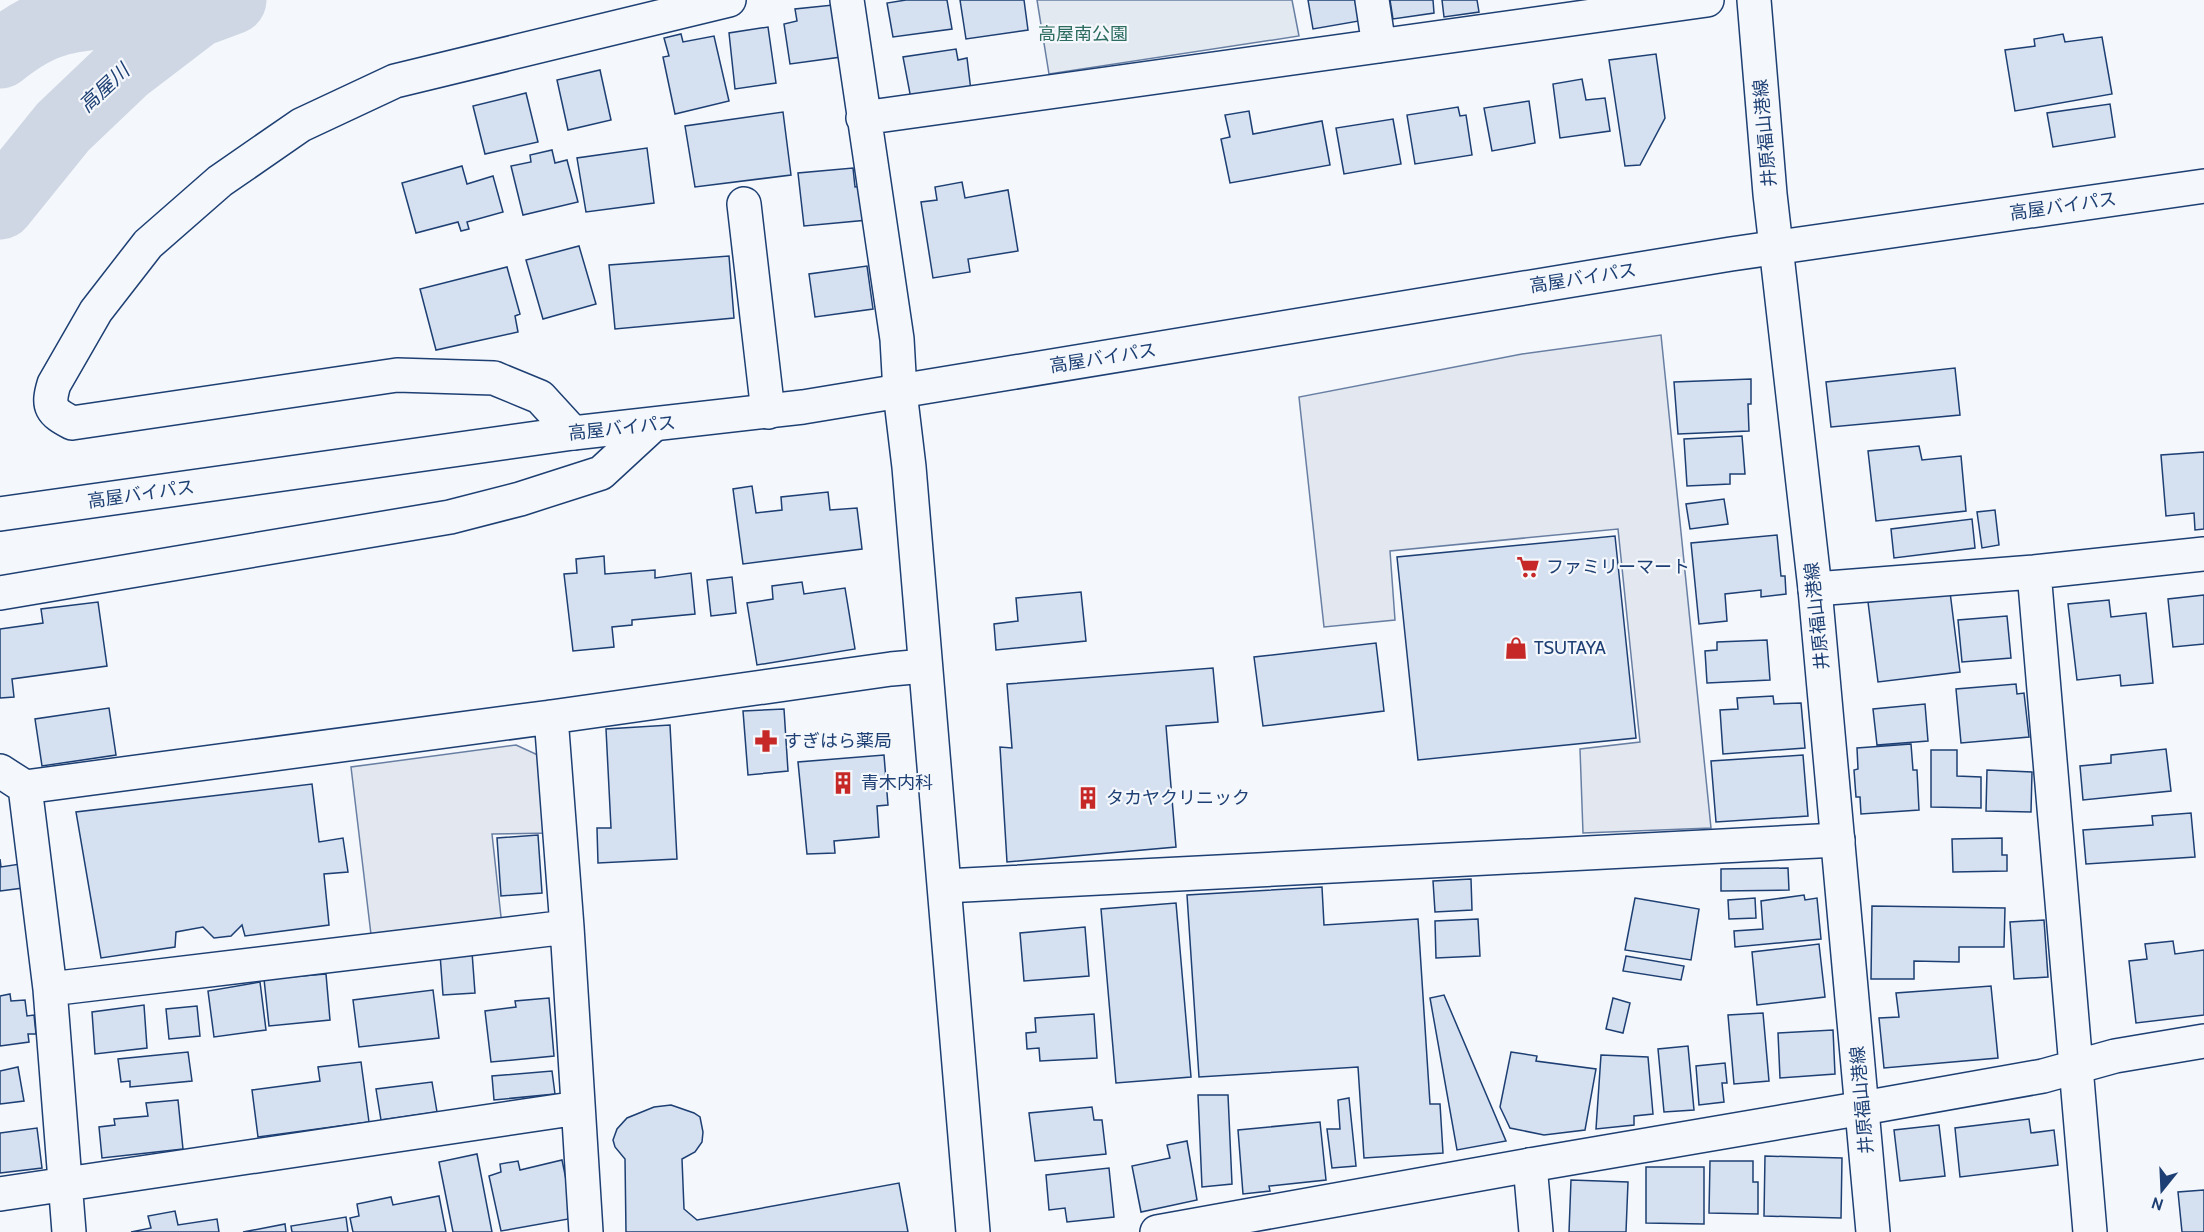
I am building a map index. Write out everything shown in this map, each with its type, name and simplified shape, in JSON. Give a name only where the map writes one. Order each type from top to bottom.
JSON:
[{"type":"main road","points":[[573,434],[540,398],[494,378],[397,375],[72,423],[58,416],[51,406],[50,397],[54,384],[96,311],[148,244],[220,181],[301,125],[395,81],[729,0]]},
{"type":"main road","points":[[847,0],[897,339],[973,1232]]},
{"type":"main road","points":[[1372,0],[1380,46]]},
{"type":"main road","points":[[863,118],[1707,0]]},
{"type":"main road","name":"井原福山港線","points":[[1754,0],[1776,248],[1815,589],[1873,1232]]},
{"type":"main road","name":"高屋バイパス","points":[[1,514],[573,434],[768,412],[1731,254],[2204,186]]},
{"type":"main road","points":[[744,204],[768,412]]},
{"type":"main road","points":[[0,593],[450,517],[601,473],[653,425]]},
{"type":"main road","points":[[1815,589],[2034,572],[2204,554]]},
{"type":"main road","points":[[2034,572],[2090,1232]]},
{"type":"main road","points":[[69,1232],[50,989],[13,779],[551,717],[925,666]]},
{"type":"main road","points":[[551,717],[586,1232]]},
{"type":"main road","points":[[945,886],[1838,840]]},
{"type":"main road","points":[[50,989],[567,927]]},
{"type":"main road","points":[[1157,1232],[1232,1226],[1530,1165],[2043,1076],[2115,1056],[2204,1041]]},
{"type":"main road","points":[[0,1194],[578,1108]]},
{"type":"main road","points":[[1530,1165],[1536,1232]]},
{"type":"green space","name":"高屋南公園","points":[[1037,0],[1292,0],[1299,36],[1049,74]]},
{"type":"shaded area","points":[[1661,335],[1711,828],[1583,833],[1580,749],[1640,742],[1618,529],[1390,551],[1395,620],[1324,627],[1299,397],[1522,354]]},
{"type":"shaded area","points":[[516,745],[540,756],[552,833],[492,834],[502,926],[372,943],[351,767]]},
{"type":"building","points":[[906,0],[947,0],[952,29],[893,37],[887,3]]},
{"type":"building","points":[[960,0],[1024,0],[1028,30],[966,39]]},
{"type":"building","points":[[1308,0],[1355,0],[1359,21],[1313,29]]},
{"type":"building","points":[[1390,0],[1433,0],[1434,13],[1393,19]]},
{"type":"building","points":[[1442,0],[1477,0],[1479,12],[1444,17]]},
{"type":"building","points":[[833,5],[841,57],[790,64],[784,24],[797,21],[795,9]]},
{"type":"building","points":[[768,27],[776,83],[735,89],[729,33]]},
{"type":"building","points":[[681,34],[683,42],[714,36],[729,101],[675,114],[663,57],[669,56],[664,38]]},
{"type":"building","points":[[2063,34],[2065,42],[2102,37],[2112,94],[2015,111],[2005,50],[2035,46],[2034,39]]},
{"type":"building","points":[[956,49],[958,60],[967,58],[971,91],[911,99],[903,57]]},
{"type":"building","points":[[1656,54],[1665,118],[1640,165],[1625,166],[1609,60]]},
{"type":"building","points":[[600,70],[611,120],[568,130],[557,80]]},
{"type":"building","points":[[1582,79],[1586,100],[1605,98],[1610,131],[1560,138],[1553,84]]},
{"type":"building","points":[[526,93],[538,142],[485,154],[473,106]]},
{"type":"building","points":[[1529,101],[1535,143],[1492,151],[1484,108]]},
{"type":"building","points":[[2110,104],[2115,137],[2053,147],[2047,113]]},
{"type":"building","points":[[1458,107],[1460,116],[1466,115],[1472,155],[1415,164],[1407,115]]},
{"type":"building","points":[[1249,111],[1253,134],[1322,121],[1330,165],[1230,183],[1221,139],[1230,137],[1225,115]]},
{"type":"building","points":[[783,112],[791,175],[695,187],[685,126]]},
{"type":"building","points":[[1393,119],[1401,164],[1344,174],[1336,128]]},
{"type":"building","points":[[647,148],[654,203],[586,212],[577,158]]},
{"type":"building","points":[[552,150],[555,163],[567,160],[578,202],[523,215],[511,166],[531,162],[530,155]]},
{"type":"building","points":[[462,166],[467,184],[493,176],[503,212],[467,222],[469,229],[461,231],[458,222],[416,233],[402,183]]},
{"type":"building","points":[[853,168],[855,187],[864,186],[868,220],[804,226],[798,173]]},
{"type":"building","points":[[962,182],[965,198],[1008,190],[1018,251],[968,259],[970,272],[933,278],[921,202],[937,200],[935,187]]},
{"type":"building","points":[[579,246],[596,304],[543,319],[526,260]]},
{"type":"building","points":[[729,256],[734,318],[615,329],[609,265]]},
{"type":"building","points":[[867,266],[873,309],[815,317],[809,274]]},
{"type":"building","points":[[507,267],[520,314],[515,316],[518,332],[436,350],[420,289]]},
{"type":"building","points":[[1955,368],[1960,415],[1831,427],[1826,382]]},
{"type":"building","points":[[1751,379],[1751,404],[1748,404],[1749,431],[1678,434],[1674,382]]},
{"type":"building","points":[[1742,436],[1745,474],[1730,474],[1730,484],[1687,486],[1684,439]]},
{"type":"building","points":[[1919,446],[1922,460],[1961,456],[1966,511],[1876,521],[1868,451]]},
{"type":"building","points":[[2204,452],[2204,529],[2195,530],[2194,513],[2166,516],[2161,455]]},
{"type":"building","points":[[752,486],[756,513],[782,510],[781,497],[828,492],[830,510],[857,508],[862,549],[743,564],[733,489]]},
{"type":"building","points":[[1724,499],[1728,524],[1690,529],[1686,504]]},
{"type":"building","points":[[1995,510],[1999,545],[1982,548],[1977,512]]},
{"type":"building","points":[[1972,519],[1975,548],[1894,558],[1891,529]]},
{"type":"building","points":[[1777,535],[1781,576],[1785,576],[1786,594],[1761,597],[1761,590],[1725,594],[1727,621],[1699,624],[1691,543]]},
{"type":"building","name":"TSUTAYA","points":[[1615,536],[1636,738],[1418,760],[1397,557]]},
{"type":"building","points":[[604,556],[605,574],[655,570],[655,578],[691,573],[695,614],[632,620],[632,625],[612,627],[614,647],[573,651],[564,574],[577,573],[576,559]]},
{"type":"building","points":[[732,577],[736,613],[711,616],[707,580]]},
{"type":"building","points":[[802,582],[804,594],[845,588],[855,649],[757,665],[747,603],[773,599],[772,586]]},
{"type":"building","points":[[1081,592],[1086,641],[996,650],[994,624],[1018,621],[1016,598]]},
{"type":"building","points":[[1950,592],[1960,672],[1878,682],[1868,602]]},
{"type":"building","points":[[2204,595],[2204,644],[2173,647],[2168,599]]},
{"type":"building","points":[[2109,600],[2111,617],[2146,613],[2153,683],[2121,686],[2120,675],[2077,680],[2068,604]]},
{"type":"building","points":[[98,602],[107,666],[12,679],[14,697],[0,698],[0,629],[43,623],[41,609]]},
{"type":"building","points":[[2007,616],[2011,658],[1962,662],[1958,620]]},
{"type":"building","points":[[1767,640],[1770,680],[1707,683],[1705,651],[1717,650],[1717,642]]},
{"type":"building","points":[[1376,643],[1384,711],[1263,726],[1254,657]]},
{"type":"building","name":"タカヤクリニック","points":[[1213,668],[1218,722],[1166,726],[1176,847],[1007,862],[1000,747],[1012,748],[1007,684]]},
{"type":"building","points":[[2016,684],[2017,694],[2024,693],[2029,737],[1961,743],[1956,689]]},
{"type":"building","points":[[1773,696],[1774,704],[1801,703],[1805,748],[1723,754],[1720,710],[1738,709],[1737,698]]},
{"type":"building","points":[[1925,704],[1928,741],[1877,745],[1873,709]]},
{"type":"building","points":[[109,708],[116,755],[42,766],[35,719]]},
{"type":"building","name":"すぎはら薬局","points":[[784,709],[788,771],[748,775],[743,711]]},
{"type":"building","points":[[670,725],[677,859],[598,863],[597,828],[611,828],[606,729]]},
{"type":"building","points":[[1911,744],[1913,770],[1917,770],[1919,810],[1861,814],[1860,797],[1856,797],[1854,770],[1858,769],[1857,748]]},
{"type":"building","points":[[2166,749],[2171,791],[2083,800],[2080,766],[2111,763],[2111,755]]},
{"type":"building","points":[[1931,750],[1957,750],[1957,776],[1981,777],[1981,808],[1931,807]]},
{"type":"building","name":"青木内科","points":[[884,755],[888,805],[877,806],[879,837],[834,841],[835,853],[807,854],[798,762]]},
{"type":"building","points":[[1803,755],[1808,816],[1716,822],[1711,761]]},
{"type":"building","points":[[1987,770],[2032,772],[2031,812],[1986,811]]},
{"type":"building","points":[[312,784],[319,842],[343,838],[348,872],[324,874],[329,925],[245,936],[242,925],[231,936],[214,938],[203,927],[176,932],[175,947],[101,958],[76,812]]},
{"type":"building","points":[[2191,813],[2195,857],[2086,864],[2083,830],[2153,825],[2152,816]]},
{"type":"building","points":[[538,835],[542,893],[501,896],[497,838]]},
{"type":"building","points":[[2002,838],[2002,855],[2007,855],[2007,871],[1953,872],[1952,839]]},
{"type":"building","points":[[0,859],[1,867],[20,864],[23,888],[0,891]]},
{"type":"building","points":[[1788,868],[1789,890],[1721,891],[1721,869]]},
{"type":"building","points":[[1471,879],[1472,910],[1435,912],[1433,881]]},
{"type":"building","points":[[1322,887],[1324,925],[1418,919],[1430,1104],[1440,1104],[1443,1153],[1364,1158],[1358,1067],[1199,1077],[1187,895]]},
{"type":"building","points":[[1804,895],[1805,900],[1817,898],[1821,939],[1735,947],[1734,931],[1763,929],[1761,901]]},
{"type":"building","points":[[1635,898],[1699,909],[1691,960],[1625,950]]},
{"type":"building","points":[[1755,898],[1756,918],[1729,919],[1728,900]]},
{"type":"building","points":[[1176,903],[1191,1077],[1116,1083],[1101,909]]},
{"type":"building","points":[[1872,906],[2005,908],[2004,947],[1959,947],[1959,962],[1914,961],[1914,979],[1871,979]]},
{"type":"building","points":[[1478,919],[1480,956],[1436,958],[1435,921]]},
{"type":"building","points":[[2044,920],[2048,977],[2014,979],[2010,922]]},
{"type":"building","points":[[1085,927],[1089,976],[1024,981],[1020,933]]},
{"type":"building","points":[[2173,941],[2175,954],[2204,950],[2204,1015],[2136,1023],[2129,961],[2147,959],[2145,944]]},
{"type":"building","points":[[1819,944],[1825,997],[1757,1005],[1752,952]]},
{"type":"building","points":[[472,952],[475,993],[443,995],[440,954]]},
{"type":"building","points":[[1626,956],[1684,966],[1681,980],[1623,971]]},
{"type":"building","points":[[326,974],[330,1020],[269,1026],[264,979]]},
{"type":"building","points":[[260,982],[266,1030],[214,1037],[208,991]]},
{"type":"building","points":[[1991,986],[1998,1058],[1884,1068],[1879,1018],[1899,1017],[1896,993]]},
{"type":"building","points":[[433,990],[439,1038],[359,1047],[353,1000]]},
{"type":"building","points":[[10,994],[11,1001],[25,1000],[27,1016],[34,1015],[36,1034],[28,1034],[29,1042],[0,1046],[0,996]]},
{"type":"building","points":[[1444,995],[1506,1141],[1457,1150],[1430,998]]},
{"type":"building","points":[[549,998],[554,1056],[491,1062],[485,1011],[516,1007],[515,1001]]},
{"type":"building","points":[[1613,998],[1630,1003],[1623,1033],[1606,1029]]},
{"type":"building","points":[[144,1005],[147,1048],[95,1054],[92,1012]]},
{"type":"building","points":[[197,1006],[200,1036],[169,1039],[166,1009]]},
{"type":"building","points":[[1763,1013],[1769,1081],[1734,1084],[1728,1015]]},
{"type":"building","points":[[1094,1014],[1097,1058],[1040,1061],[1039,1048],[1027,1049],[1026,1033],[1036,1032],[1035,1018]]},
{"type":"building","points":[[1833,1030],[1835,1074],[1780,1078],[1778,1033]]},
{"type":"building","points":[[1688,1046],[1694,1110],[1664,1112],[1658,1049]]},
{"type":"building","points":[[188,1052],[192,1081],[130,1087],[130,1081],[121,1082],[118,1059]]},
{"type":"building","points":[[1511,1052],[1537,1056],[1536,1061],[1596,1069],[1585,1130],[1544,1135],[1510,1128],[1500,1107]]},
{"type":"building","points":[[1601,1055],[1648,1057],[1653,1114],[1634,1116],[1634,1125],[1596,1129]]},
{"type":"building","points":[[361,1062],[369,1122],[258,1137],[252,1090],[320,1081],[318,1067]]},
{"type":"building","points":[[1725,1063],[1727,1083],[1722,1083],[1724,1102],[1699,1105],[1696,1066]]},
{"type":"building","points":[[18,1067],[24,1101],[0,1104],[0,1071]]},
{"type":"building","points":[[552,1071],[555,1094],[494,1100],[492,1076]]},
{"type":"building","points":[[432,1082],[437,1112],[381,1120],[376,1089]]},
{"type":"building","points":[[1198,1095],[1228,1095],[1232,1184],[1202,1187]]},
{"type":"building","points":[[1349,1098],[1356,1166],[1332,1168],[1327,1129],[1340,1129],[1338,1100]]},
{"type":"building","points":[[178,1100],[183,1149],[102,1158],[99,1127],[115,1125],[114,1119],[148,1116],[146,1103]]},
{"type":"building","points":[[671,1105],[700,1117],[702,1142],[695,1152],[682,1159],[684,1209],[697,1220],[899,1183],[908,1232],[626,1232],[625,1159],[615,1147],[613,1140],[617,1129],[627,1118],[654,1107]]},
{"type":"building","points":[[1092,1107],[1094,1120],[1102,1120],[1106,1154],[1035,1161],[1029,1113]]},
{"type":"building","points":[[2029,1119],[2031,1133],[2054,1130],[2058,1165],[1960,1177],[1955,1128]]},
{"type":"building","points":[[1320,1122],[1326,1180],[1269,1186],[1270,1191],[1243,1194],[1238,1130]]},
{"type":"building","points":[[1939,1125],[1945,1176],[1900,1181],[1894,1130]]},
{"type":"building","points":[[37,1128],[42,1168],[0,1173],[0,1133]]},
{"type":"building","points":[[1187,1141],[1197,1200],[1141,1212],[1132,1166],[1170,1158],[1167,1145]]},
{"type":"building","points":[[477,1154],[492,1232],[453,1232],[439,1162]]},
{"type":"building","points":[[1765,1156],[1842,1158],[1841,1218],[1764,1216]]},
{"type":"building","points":[[562,1160],[574,1218],[501,1231],[489,1176],[501,1172],[500,1164],[518,1161],[520,1170]]},
{"type":"building","points":[[1710,1161],[1753,1161],[1753,1182],[1758,1182],[1758,1214],[1709,1213]]},
{"type":"building","points":[[1646,1167],[1704,1167],[1704,1224],[1646,1223]]},
{"type":"building","points":[[1109,1168],[1114,1217],[1067,1222],[1065,1208],[1049,1210],[1046,1175]]},
{"type":"building","points":[[1571,1180],[1628,1182],[1626,1232],[1569,1232]]},
{"type":"building","points":[[2204,1190],[2204,1232],[2182,1232],[2178,1192]]},
{"type":"building","points":[[439,1196],[446,1232],[353,1232],[350,1218],[359,1216],[357,1204],[391,1197],[393,1205]]},
{"type":"building","points":[[175,1211],[178,1225],[217,1219],[219,1232],[131,1232],[151,1228],[148,1216]]},
{"type":"building","points":[[346,1217],[348,1232],[292,1232],[291,1226]]},
{"type":"building","points":[[285,1224],[286,1232],[243,1232]]},
{"type":"waterway","name":"高屋川","points":[[0,205],[63,127],[125,68],[197,13],[232,0]]},
{"type":"waterway","points":[[0,54],[35,31],[64,20],[101,15],[197,13]]},
{"type":"waterway","points":[[0,31],[10,27],[48,25]]},
{"type":"place","name":"ファミリーマート","points":[[1528,567]]},
{"type":"place","name":"TSUTAYA","points":[[1516,648]]},
{"type":"place","name":"すぎはら薬局","points":[[766,741]]},
{"type":"place","name":"青木内科","points":[[843,783]]},
{"type":"place","name":"タカヤクリニック","points":[[1088,798]]}]
